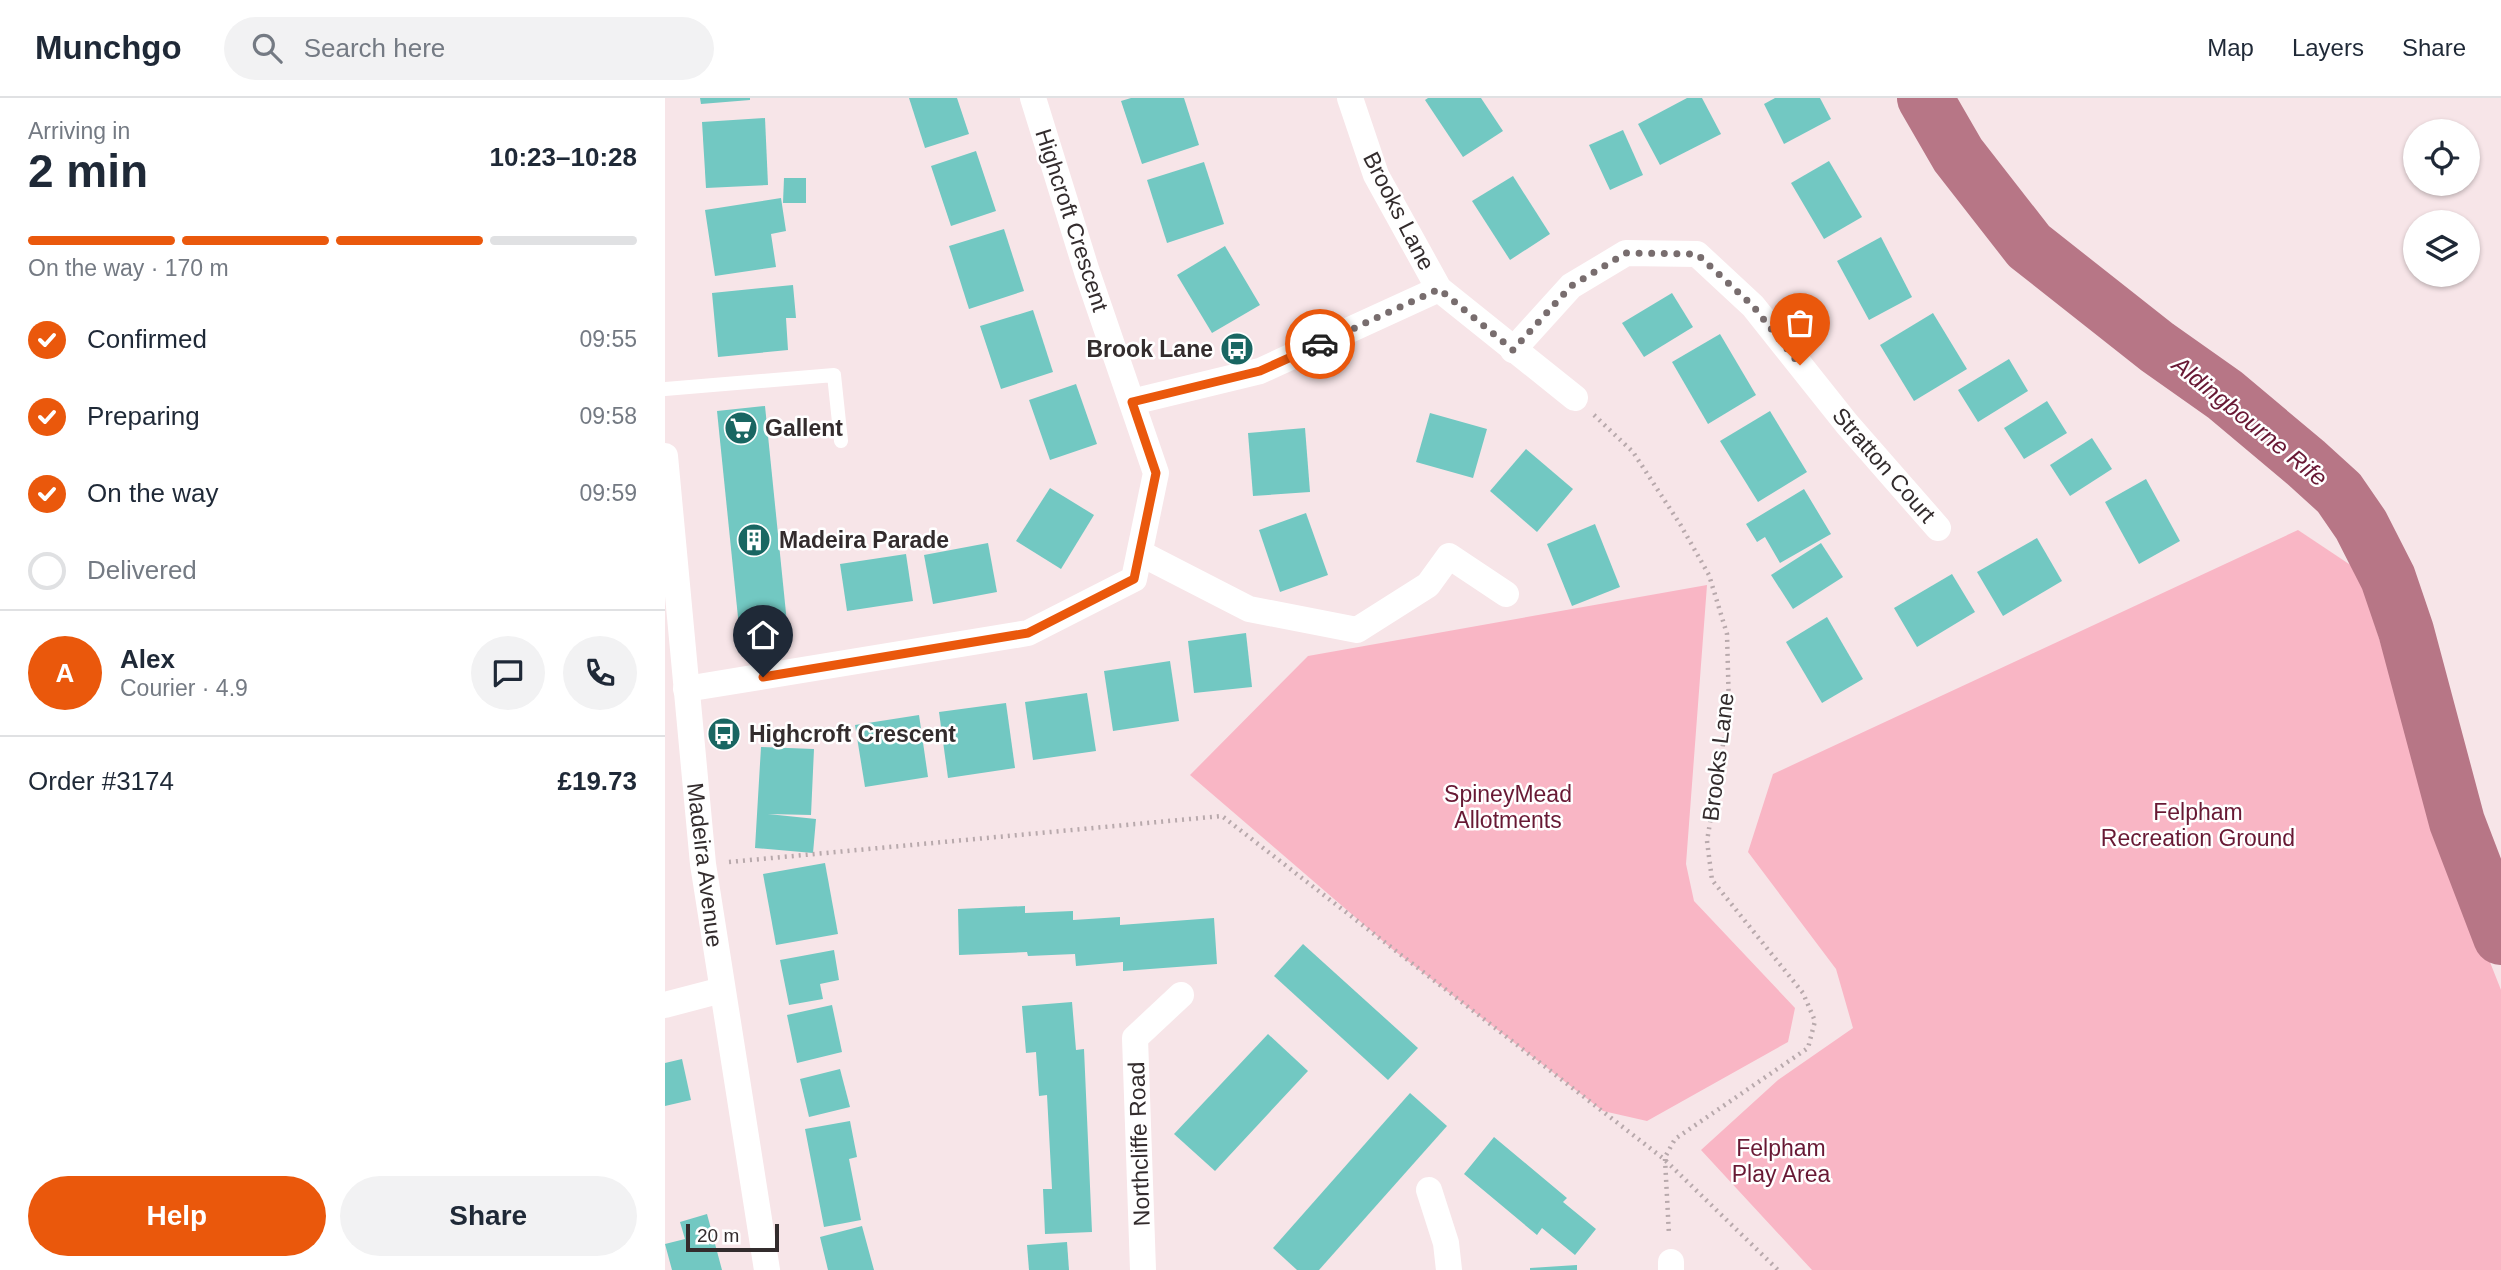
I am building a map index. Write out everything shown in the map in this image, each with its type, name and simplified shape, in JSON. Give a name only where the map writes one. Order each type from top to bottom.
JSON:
[{"type":"street","name":"Highcroft Crescent","points":[[685,689],[1028,633],[1134,579],[1156,473],[1087,272],[1033,98]]},
{"type":"street","name":"Brooks Lane","points":[[1350,98],[1376,175],[1439,289],[1575,398]]},
{"type":"street","name":"Stratton Court","points":[[1513,350],[1571,286],[1626,253],[1697,254],[1753,306],[1847,424],[1938,528]]},
{"type":"street","points":[[1132,402],[1260,371],[1439,289]]},
{"type":"street","name":"Madeira Avenue","points":[[665,456],[703,864],[767,1270]]},
{"type":"street","points":[[1140,553],[1249,609],[1357,630],[1428,585],[1449,556],[1506,594]]},
{"type":"street","points":[[665,1005],[722,990]]},
{"type":"street","name":"Northcliffe Road","points":[[1143,1270],[1135,1038],[1181,995]]},
{"type":"street","points":[[1429,1190],[1446,1243],[1449,1270]]},
{"type":"lane","points":[[665,389],[834,375],[841,441]]},
{"type":"path","name":"Brooks Lane","points":[[1575,398],[1633,452],[1680,524],[1709,575],[1727,634],[1729,708],[1707,841],[1712,880],[1803,993],[1815,1021],[1808,1048],[1675,1139],[1664,1158]]},
{"type":"path","points":[[703,864],[1222,816],[1664,1158],[1777,1270]]},
{"type":"path","points":[[1664,1158],[1671,1266]]},
{"type":"green space","name":"Felpham Recreation Ground","points":[[2298,530],[2358,570],[2439,833],[2501,990],[2501,1270],[1812,1270],[1701,1150],[1778,1080],[1853,1028],[1836,969],[1748,852],[1773,774]]},
{"type":"green space","name":"SpineyMead Allotments","points":[[1707,585],[1686,864],[1694,901],[1795,1008],[1788,1042],[1647,1121],[1603,1111],[1391,948],[1190,775],[1308,656]]},
{"type":"building","points":[[700,98],[750,98],[750,100],[701,104]]},
{"type":"building","points":[[909,98],[957,98],[969,134],[925,148]]},
{"type":"building","points":[[1131,98],[1184,98],[1199,145],[1142,164],[1121,101]]},
{"type":"building","points":[[1481,98],[1503,131],[1463,157],[1425,100]]},
{"type":"building","points":[[1687,98],[1702,98],[1721,134],[1660,165],[1638,124]]},
{"type":"building","points":[[1775,98],[1820,98],[1831,119],[1784,144],[1764,104]]},
{"type":"building","points":[[765,118],[768,185],[706,188],[702,122]]},
{"type":"building","points":[[1623,130],[1643,175],[1610,190],[1589,145]]},
{"type":"building","points":[[976,151],[996,211],[951,226],[931,166]]},
{"type":"building","points":[[1829,161],[1862,217],[1824,239],[1791,183]]},
{"type":"building","points":[[1204,162],[1224,224],[1167,243],[1147,180]]},
{"type":"building","points":[[1513,176],[1550,234],[1510,260],[1472,201]]},
{"type":"building","points":[[784,178],[806,178],[806,203],[783,203]]},
{"type":"building","points":[[781,198],[786,231],[771,234],[776,267],[715,276],[705,210]]},
{"type":"building","points":[[1004,229],[1024,291],[969,309],[949,246]]},
{"type":"building","points":[[1881,237],[1912,297],[1869,320],[1837,261]]},
{"type":"building","points":[[1225,246],[1260,305],[1212,333],[1177,275]]},
{"type":"building","points":[[793,285],[796,318],[786,318],[788,350],[718,357],[712,293]]},
{"type":"building","points":[[1672,293],[1693,327],[1644,357],[1622,323]]},
{"type":"building","points":[[1033,310],[1053,372],[1001,389],[980,326]]},
{"type":"building","points":[[1933,313],[1967,369],[1914,401],[1880,345]]},
{"type":"building","points":[[1720,334],[1756,395],[1708,424],[1672,362]]},
{"type":"building","points":[[2009,359],[2028,391],[1978,422],[1958,390]]},
{"type":"building","points":[[1076,384],[1097,444],[1050,460],[1029,400]]},
{"type":"building","points":[[2047,401],[2067,433],[2024,459],[2004,428]]},
{"type":"building","name":"Madeira Parade","points":[[765,406],[787,623],[739,627],[717,411]]},
{"type":"building","points":[[1770,411],[1807,472],[1758,502],[1720,441]]},
{"type":"building","points":[[1430,413],[1487,429],[1473,478],[1416,462]]},
{"type":"building","points":[[1305,428],[1310,492],[1253,496],[1248,433]]},
{"type":"building","points":[[2092,438],[2112,469],[2070,496],[2050,465]]},
{"type":"building","points":[[1526,449],[1573,489],[1537,532],[1490,491]]},
{"type":"building","points":[[2146,479],[2180,541],[2139,564],[2105,502]]},
{"type":"building","points":[[1050,488],[1094,515],[1061,569],[1016,541]]},
{"type":"building","points":[[1804,489],[1831,534],[1780,563],[1765,537],[1757,542],[1746,524]]},
{"type":"building","points":[[1306,513],[1328,575],[1280,592],[1259,530]]},
{"type":"building","points":[[1595,524],[1620,587],[1572,606],[1547,544]]},
{"type":"building","points":[[2037,538],[2062,581],[2003,616],[1977,572]]},
{"type":"building","points":[[988,543],[997,592],[933,604],[924,555]]},
{"type":"building","points":[[1821,543],[1843,577],[1793,609],[1771,575]]},
{"type":"building","points":[[906,554],[913,601],[847,611],[840,564]]},
{"type":"building","points":[[1952,574],[1975,612],[1917,647],[1894,608]]},
{"type":"building","points":[[1827,617],[1863,679],[1822,703],[1786,642]]},
{"type":"building","points":[[1246,633],[1252,687],[1194,693],[1188,641]]},
{"type":"building","points":[[1170,661],[1179,721],[1113,731],[1104,671]]},
{"type":"building","points":[[1087,693],[1096,751],[1033,760],[1025,702]]},
{"type":"building","points":[[1006,703],[1015,768],[948,778],[939,712]]},
{"type":"building","points":[[919,715],[928,777],[865,787],[855,725]]},
{"type":"building","points":[[761,747],[814,749],[811,815],[768,814],[816,819],[813,853],[755,848]]},
{"type":"building","points":[[825,863],[838,934],[776,945],[763,874]]},
{"type":"building","points":[[1025,906],[1025,913],[1073,911],[1073,920],[1120,917],[1120,925],[1214,918],[1217,964],[1123,971],[1123,962],[1076,966],[1075,954],[1028,956],[1027,952],[959,955],[958,909]]},
{"type":"building","points":[[1303,944],[1418,1048],[1388,1080],[1274,976]]},
{"type":"building","points":[[834,950],[839,980],[820,984],[823,999],[789,1005],[780,960]]},
{"type":"building","points":[[1072,1002],[1076,1050],[1084,1049],[1092,1232],[1045,1234],[1043,1189],[1052,1189],[1047,1095],[1039,1096],[1036,1052],[1026,1053],[1022,1006]]},
{"type":"building","points":[[832,1005],[842,1052],[797,1063],[787,1015]]},
{"type":"building","points":[[1268,1034],[1308,1071],[1215,1171],[1174,1134]]},
{"type":"building","points":[[682,1059],[691,1100],[665,1106],[665,1063]]},
{"type":"building","points":[[840,1069],[850,1107],[809,1117],[800,1079]]},
{"type":"building","points":[[1410,1093],[1447,1126],[1319,1270],[1297,1270],[1273,1248]]},
{"type":"building","points":[[850,1121],[857,1157],[849,1159],[861,1220],[824,1227],[805,1129]]},
{"type":"building","points":[[1494,1137],[1567,1198],[1563,1202],[1596,1229],[1575,1255],[1542,1228],[1537,1235],[1464,1174]]},
{"type":"building","points":[[707,1214],[722,1270],[672,1270],[665,1244],[685,1239],[680,1222]]},
{"type":"building","points":[[862,1226],[874,1270],[828,1270],[820,1237]]},
{"type":"building","points":[[1067,1242],[1069,1270],[1029,1270],[1027,1245]]},
{"type":"building","points":[[1577,1265],[1577,1270],[1530,1270],[1530,1268]]},
{"type":"waterway","name":"Aldingbourne Rife","points":[[1925,98],[1958,155],[2029,246],[2157,347],[2225,395],[2306,463],[2339,493],[2361,525],[2388,578],[2406,631],[2457,822],[2501,937]]},
{"type":"way so far","points":[[1320,344],[1439,289],[1513,350],[1571,286],[1626,253],[1697,254],[1753,306],[1800,365]]},
{"type":"place","name":"Brook Lane","points":[[1237,349]]},
{"type":"place","name":"Gallent","points":[[741,428]]},
{"type":"place","name":"Madeira Parade","points":[[754,540]]},
{"type":"place","name":"Highcroft Crescent","points":[[724,734]]},
{"type":"route","points":[[763,677],[1028,633],[1134,579],[1156,473],[1132,402],[1260,371],[1320,344]]},
{"type":"park label","name":"Felpham Play Area","points":[[1781,1161]]}]
